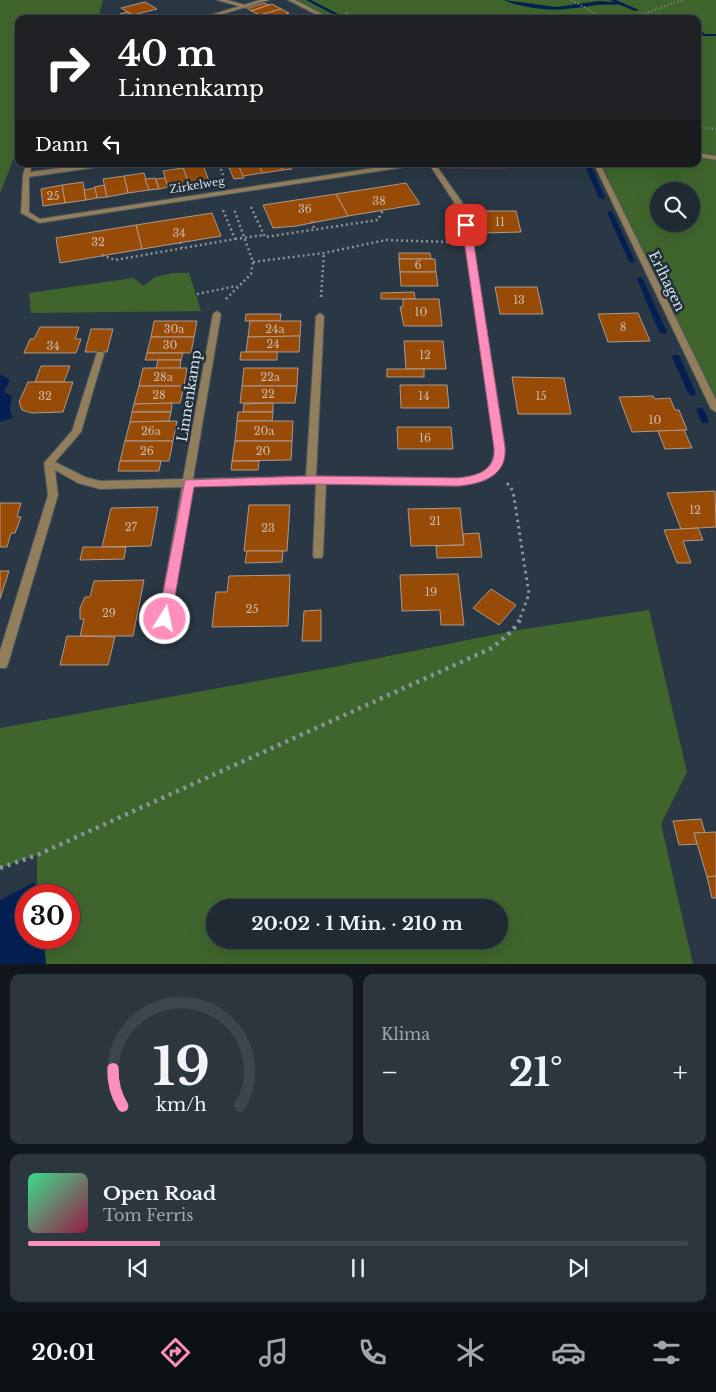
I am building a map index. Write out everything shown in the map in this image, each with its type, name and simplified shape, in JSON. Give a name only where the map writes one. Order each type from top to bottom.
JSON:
[{"type":"street","points":[[220,0],[246,6]]},
{"type":"street","points":[[213,15],[266,0]]},
{"type":"street","points":[[291,0],[322,15]]},
{"type":"street","points":[[701,156],[716,158]]},
{"type":"street","name":"Zirkelweg","points":[[28,167],[26,175],[25,213],[39,221],[392,167]]},
{"type":"street","points":[[26,175],[83,167]]},
{"type":"street","points":[[49,462],[82,480],[100,485],[316,480],[458,482],[474,481],[493,471],[500,456],[500,448],[470,242],[458,202],[434,167]]},
{"type":"street","name":"Erlhagen","points":[[598,167],[716,409]]},
{"type":"street","name":"Linnenkamp","points":[[161,638],[189,483],[216,314]]},
{"type":"street","points":[[318,555],[316,480],[320,316]]},
{"type":"street","points":[[2,664],[53,495],[49,462],[76,432],[100,354]]},
{"type":"path","points":[[572,0],[597,15]]},
{"type":"path","points":[[640,15],[683,0]]},
{"type":"path","points":[[701,127],[716,129]]},
{"type":"path","points":[[216,314],[219,306],[252,274],[253,262],[219,167]]},
{"type":"path","points":[[235,238],[221,204],[249,201],[264,235]]},
{"type":"path","points":[[102,255],[114,260],[235,238],[264,235],[266,237],[314,228],[378,220],[383,210]]},
{"type":"path","points":[[312,221],[314,228]]},
{"type":"path","points":[[253,262],[324,253],[386,240],[470,242]]},
{"type":"path","points":[[180,242],[182,248]]},
{"type":"path","points":[[320,316],[324,253]]},
{"type":"path","points":[[197,294],[238,286]]},
{"type":"path","points":[[0,868],[37,855],[492,648],[512,630],[522,616],[529,594],[513,491],[493,471]]},
{"type":"shaded area","points":[[445,167],[506,167],[507,170],[447,169]]},
{"type":"green space","points":[[0,0],[103,0],[99,15],[15,15],[15,155],[0,193]]},
{"type":"green space","points":[[291,0],[716,0],[716,409],[598,167],[701,167],[701,15],[322,15]]},
{"type":"green space","points":[[173,273],[189,273],[201,311],[31,313],[29,293],[133,278],[144,286],[155,277]]},
{"type":"green space","points":[[649,610],[687,772],[661,824],[693,964],[46,964],[44,949],[80,949],[80,884],[37,884],[37,855],[0,868],[0,728],[334,667],[512,631]]},
{"type":"water","points":[[0,374],[10,380],[4,392],[12,396],[10,410],[13,418],[0,422]]},
{"type":"water","points":[[15,892],[15,949],[44,949],[46,964],[0,964],[0,900]]},
{"type":"building","points":[[145,2],[157,9],[133,15],[121,8]]},
{"type":"building","points":[[264,3],[269,5],[251,11],[247,8]]},
{"type":"building","points":[[272,4],[281,9],[260,15],[251,11]]},
{"type":"building","points":[[281,9],[289,13],[283,15],[260,15]]},
{"type":"building","points":[[127,12],[132,15],[122,15],[120,14]]},
{"type":"building","points":[[204,167],[209,181],[189,184],[183,168]]},
{"type":"building","points":[[238,167],[260,167],[263,173],[243,176]]},
{"type":"building","points":[[239,167],[244,178],[234,179],[229,168]]},
{"type":"building","points":[[260,167],[281,167],[283,170],[263,173]]},
{"type":"building","points":[[281,167],[291,167],[292,169],[283,170]]},
{"type":"building","points":[[183,168],[189,184],[168,187],[163,171]]},
{"type":"building","points":[[144,173],[149,190],[128,193],[124,176]]},
{"type":"building","points":[[124,176],[128,193],[107,197],[103,179]]},
{"type":"building","points":[[155,178],[159,189],[149,190],[145,179]]},
{"type":"building","points":[[165,178],[168,187],[159,189],[156,179]]},
{"type":"building","points":[[83,182],[86,200],[65,203],[62,185]]},
{"type":"building","points":[[406,183],[420,204],[348,216],[336,194]]},
{"type":"building","points":[[62,185],[65,203],[43,206],[41,189]]},
{"type":"building","points":[[104,185],[107,197],[97,198],[94,187]]},
{"type":"building","points":[[95,188],[97,198],[86,200],[84,190]]},
{"type":"building","points":[[336,194],[348,216],[296,226],[273,228],[263,205]]},
{"type":"building","points":[[479,211],[516,211],[521,232],[484,233]]},
{"type":"building","points":[[212,213],[221,236],[142,249],[136,225]]},
{"type":"building","points":[[136,225],[142,249],[60,263],[56,238]]},
{"type":"building","points":[[399,253],[430,253],[431,259],[399,259]]},
{"type":"building","points":[[399,259],[435,259],[436,272],[400,272]]},
{"type":"building","points":[[400,272],[436,272],[438,286],[401,286]]},
{"type":"building","points":[[495,287],[537,287],[543,314],[500,314]]},
{"type":"building","points":[[414,292],[415,299],[381,299],[381,293]]},
{"type":"building","points":[[403,299],[439,299],[442,326],[404,326],[400,307],[403,307]]},
{"type":"building","points":[[638,313],[650,341],[608,342],[598,314]]},
{"type":"building","points":[[246,314],[281,314],[280,321],[245,321]]},
{"type":"building","points":[[154,321],[197,321],[194,337],[151,337]]},
{"type":"building","points":[[250,321],[301,321],[300,336],[248,337]]},
{"type":"building","points":[[40,327],[79,327],[75,339],[81,339],[76,353],[24,353],[30,339],[34,339]]},
{"type":"building","points":[[91,329],[113,329],[107,352],[85,352]]},
{"type":"building","points":[[300,336],[299,352],[246,352],[248,337]]},
{"type":"building","points":[[151,337],[194,337],[191,353],[147,353]]},
{"type":"building","points":[[404,341],[443,341],[446,369],[406,369]]},
{"type":"building","points":[[241,352],[277,352],[277,360],[240,360]]},
{"type":"building","points":[[147,353],[183,353],[181,360],[145,360]]},
{"type":"building","points":[[158,360],[181,360],[180,368],[156,369]]},
{"type":"building","points":[[41,366],[70,366],[64,382],[35,382]]},
{"type":"building","points":[[143,368],[187,368],[184,386],[139,386]]},
{"type":"building","points":[[244,368],[298,368],[297,386],[242,386]]},
{"type":"building","points":[[387,369],[424,369],[424,377],[387,377]]},
{"type":"building","points":[[512,377],[564,378],[571,414],[518,414]]},
{"type":"building","points":[[28,382],[73,382],[63,412],[32,413],[22,410],[19,402]]},
{"type":"building","points":[[400,385],[447,385],[449,408],[401,408]]},
{"type":"building","points":[[139,386],[184,386],[180,403],[134,404]]},
{"type":"building","points":[[242,386],[297,386],[295,403],[240,403]]},
{"type":"building","points":[[653,396],[655,399],[670,398],[675,410],[679,410],[687,430],[632,432],[619,397]]},
{"type":"building","points":[[172,403],[171,412],[132,412],[134,404]]},
{"type":"building","points":[[273,403],[273,412],[243,412],[244,404]]},
{"type":"building","points":[[132,412],[171,412],[169,421],[130,422]]},
{"type":"building","points":[[238,412],[273,412],[272,421],[237,421]]},
{"type":"building","points":[[177,421],[173,441],[125,441],[130,422]]},
{"type":"building","points":[[237,421],[293,421],[292,441],[235,441]]},
{"type":"building","points":[[397,427],[451,427],[453,449],[398,449]]},
{"type":"building","points":[[684,430],[692,448],[665,449],[658,431]]},
{"type":"building","points":[[125,441],[173,441],[169,461],[120,461]]},
{"type":"building","points":[[235,441],[292,441],[291,460],[232,461]]},
{"type":"building","points":[[120,461],[161,461],[159,471],[118,471]]},
{"type":"building","points":[[232,461],[259,461],[258,470],[231,470]]},
{"type":"building","points":[[715,491],[716,527],[681,529],[667,493]]},
{"type":"building","points":[[0,503],[21,503],[17,517],[21,517],[15,533],[11,533],[7,547],[0,547]]},
{"type":"building","points":[[249,505],[290,505],[287,551],[244,551]]},
{"type":"building","points":[[158,507],[151,546],[102,547],[111,508]]},
{"type":"building","points":[[460,508],[464,545],[411,546],[408,509]]},
{"type":"building","points":[[698,528],[703,540],[683,541],[691,563],[677,563],[664,530]]},
{"type":"building","points":[[479,533],[482,557],[437,558],[436,546],[464,545],[463,534]]},
{"type":"building","points":[[83,547],[126,547],[124,559],[80,560]]},
{"type":"building","points":[[247,551],[283,551],[282,562],[245,563]]},
{"type":"building","points":[[0,571],[9,571],[0,599]]},
{"type":"building","points":[[458,574],[464,625],[441,625],[440,610],[402,611],[400,575]]},
{"type":"building","points":[[290,575],[288,626],[212,627],[216,592],[227,592],[229,576]]},
{"type":"building","points":[[144,580],[133,636],[80,636],[84,619],[80,619],[80,608],[85,597],[90,597],[94,581]]},
{"type":"building","points":[[491,589],[516,605],[499,625],[473,608]]},
{"type":"building","points":[[321,610],[321,641],[302,641],[304,611]]},
{"type":"building","points":[[67,636],[115,637],[108,665],[60,665]]},
{"type":"building","points":[[701,819],[705,833],[694,833],[697,844],[679,845],[673,821]]},
{"type":"building","points":[[716,832],[716,876],[707,877],[694,833]]},
{"type":"building","points":[[716,876],[716,898],[712,898],[707,877]]},
{"type":"waterway","points":[[308,0],[338,15]]},
{"type":"waterway","points":[[506,0],[539,7],[556,8],[599,3],[616,4]]},
{"type":"waterway","points":[[612,0],[637,10]]},
{"type":"waterway","points":[[701,32],[704,35],[716,35]]},
{"type":"waterway","points":[[588,167],[602,198]]},
{"type":"waterway","points":[[610,213],[632,261]]},
{"type":"waterway","points":[[640,279],[663,332]]},
{"type":"waterway","points":[[676,357],[692,393]]},
{"type":"waterway","points":[[700,410],[705,421]]},
{"type":"route","points":[[165,619],[189,483],[311,480],[458,482],[474,481],[493,471],[500,456],[500,448],[466,225]]}]
